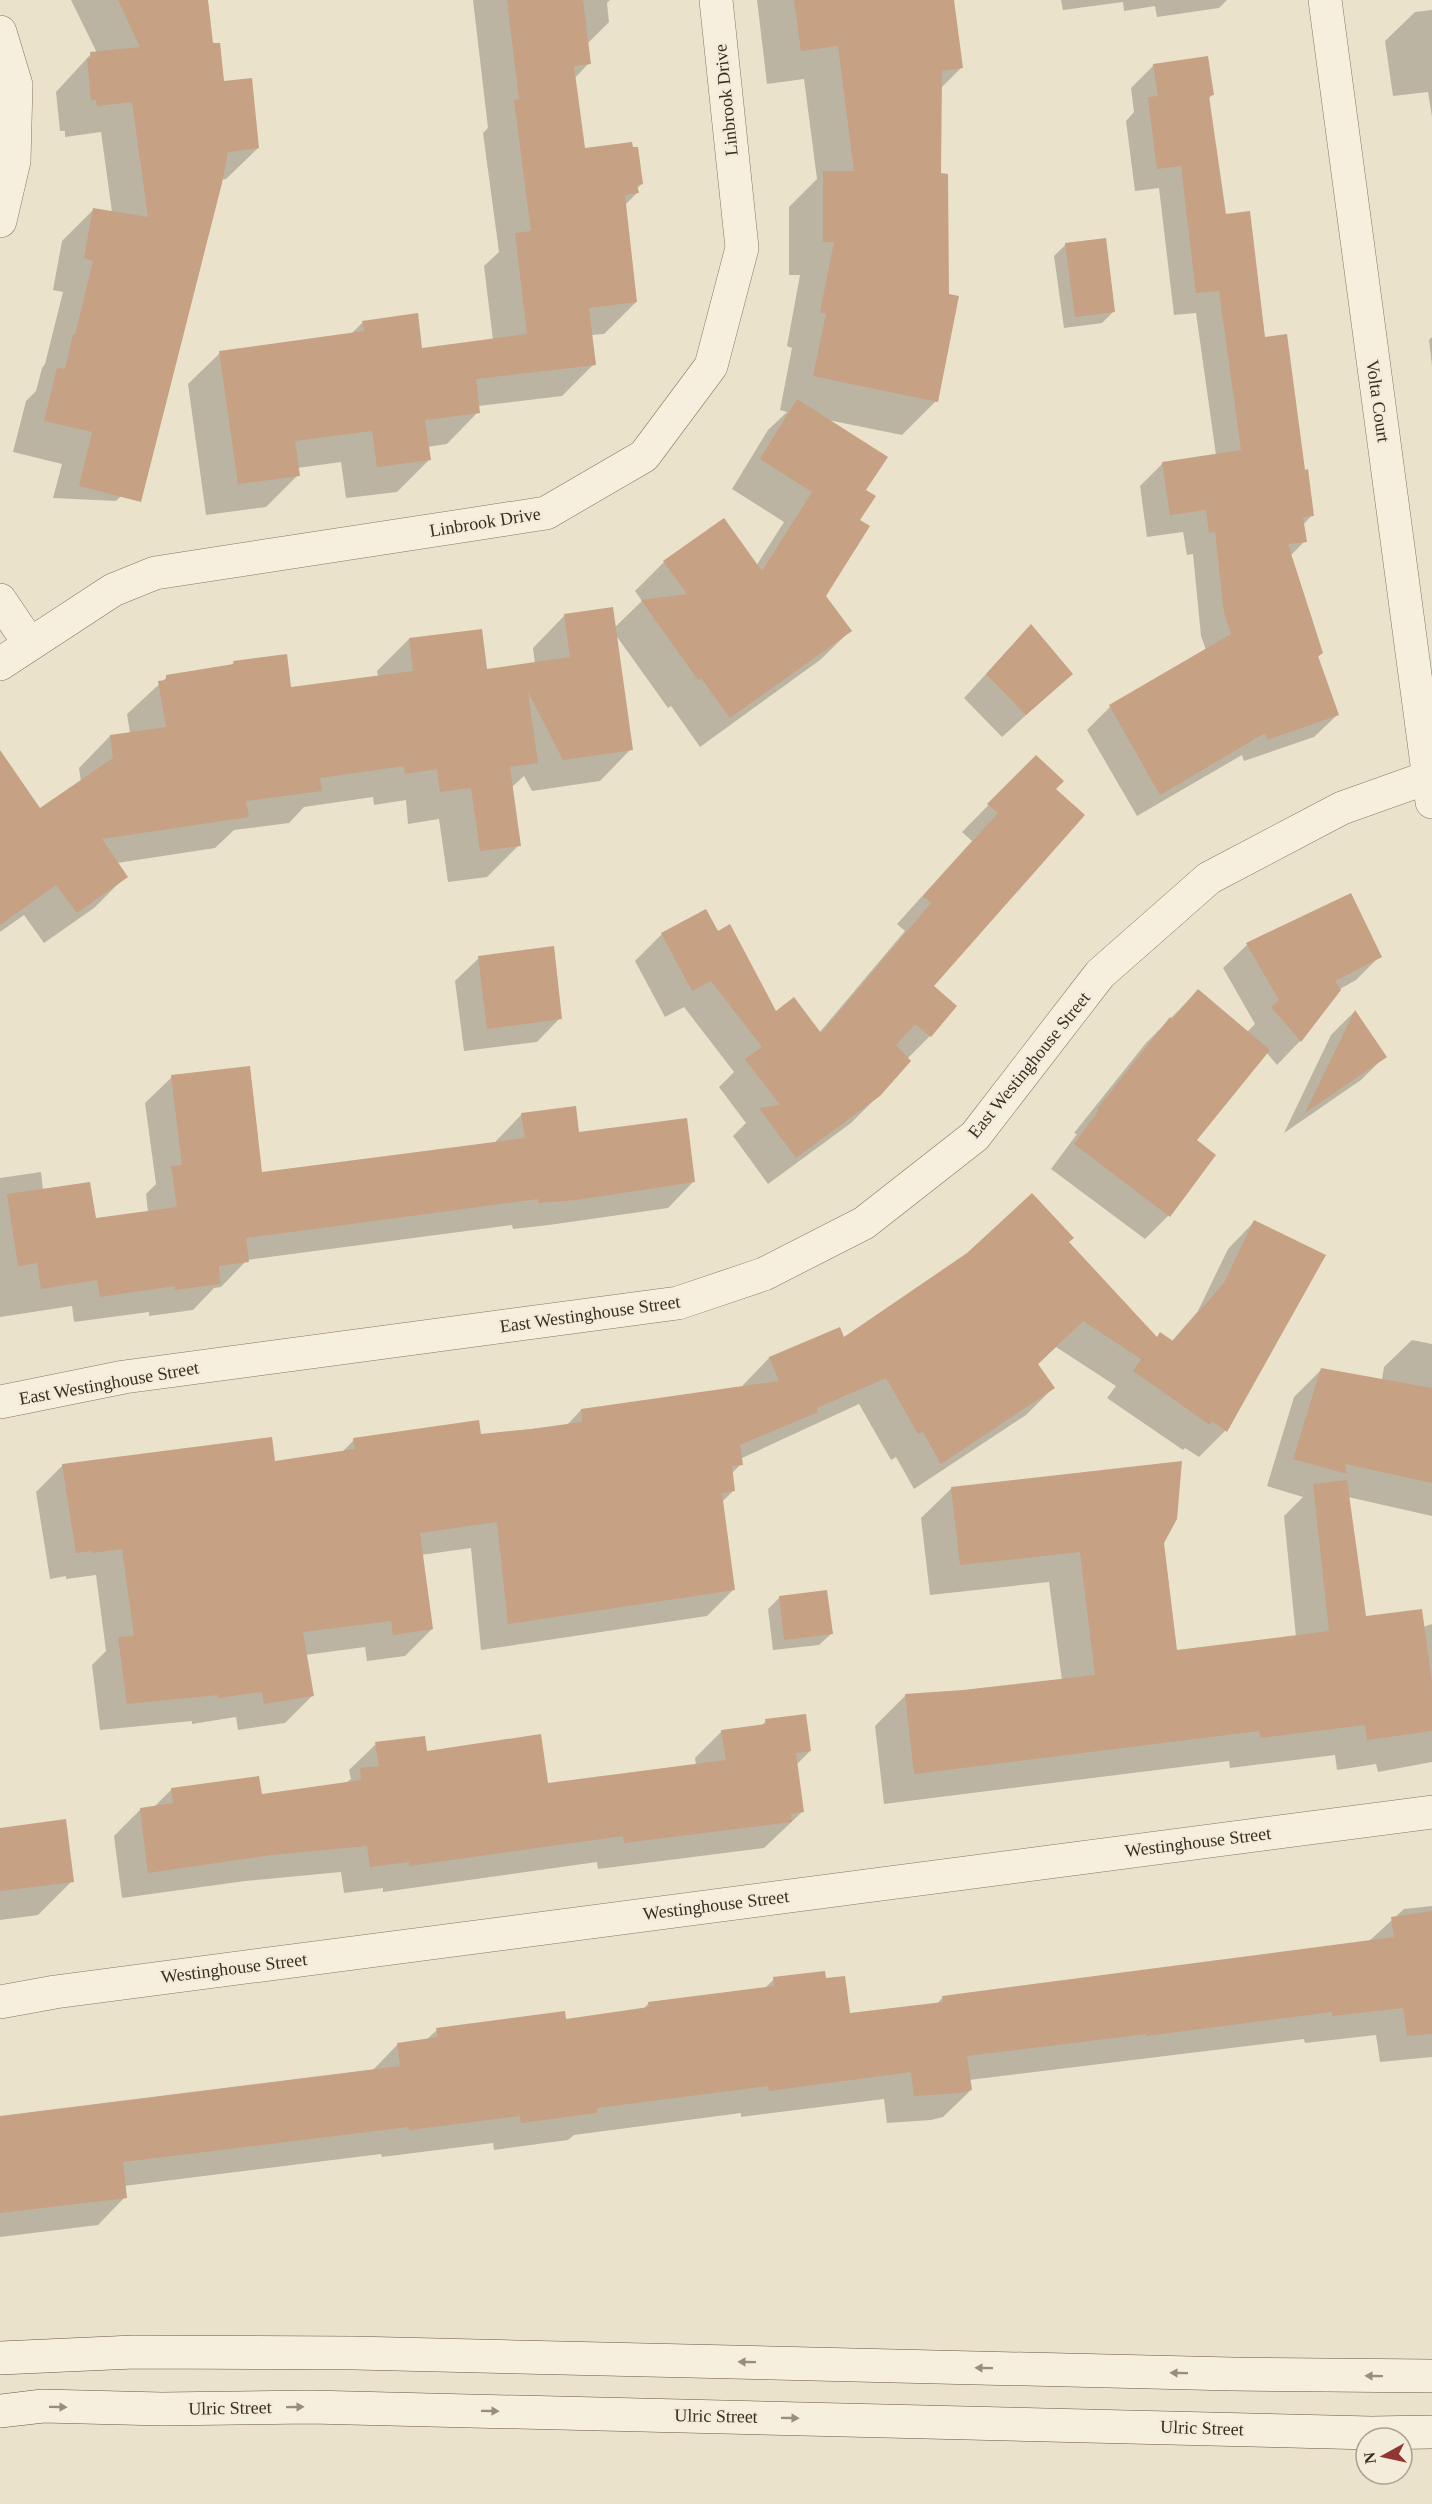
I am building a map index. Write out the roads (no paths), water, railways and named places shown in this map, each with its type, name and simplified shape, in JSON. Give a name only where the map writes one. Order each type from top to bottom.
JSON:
[{"type":"street","name":"Linbrook Drive","points":[[0,664],[113,590],[155,573],[546,513],[644,456],[711,366],[742,248],[716,0]]},
{"type":"street","name":"Volta Court","points":[[1325,0],[1431,785]]},
{"type":"street","points":[[0,32],[16,85],[14,161],[0,221]]},
{"type":"street","points":[[0,600],[29,643]]},
{"type":"street","name":"East Westinghouse Street","points":[[0,1402],[124,1377],[678,1303],[764,1274],[864,1223],[975,1136],[1100,974],[1209,878],[1342,808],[1431,785]]},
{"type":"street","name":"Westinghouse Street","points":[[0,2002],[55,1992],[1432,1812]]},
{"type":"street","points":[[0,2358],[134,2352],[354,2353],[1232,2374],[1432,2376]]},
{"type":"street","name":"Ulric Street","points":[[0,2411],[43,2406],[162,2409],[323,2407],[1371,2433],[1432,2432]]}]
